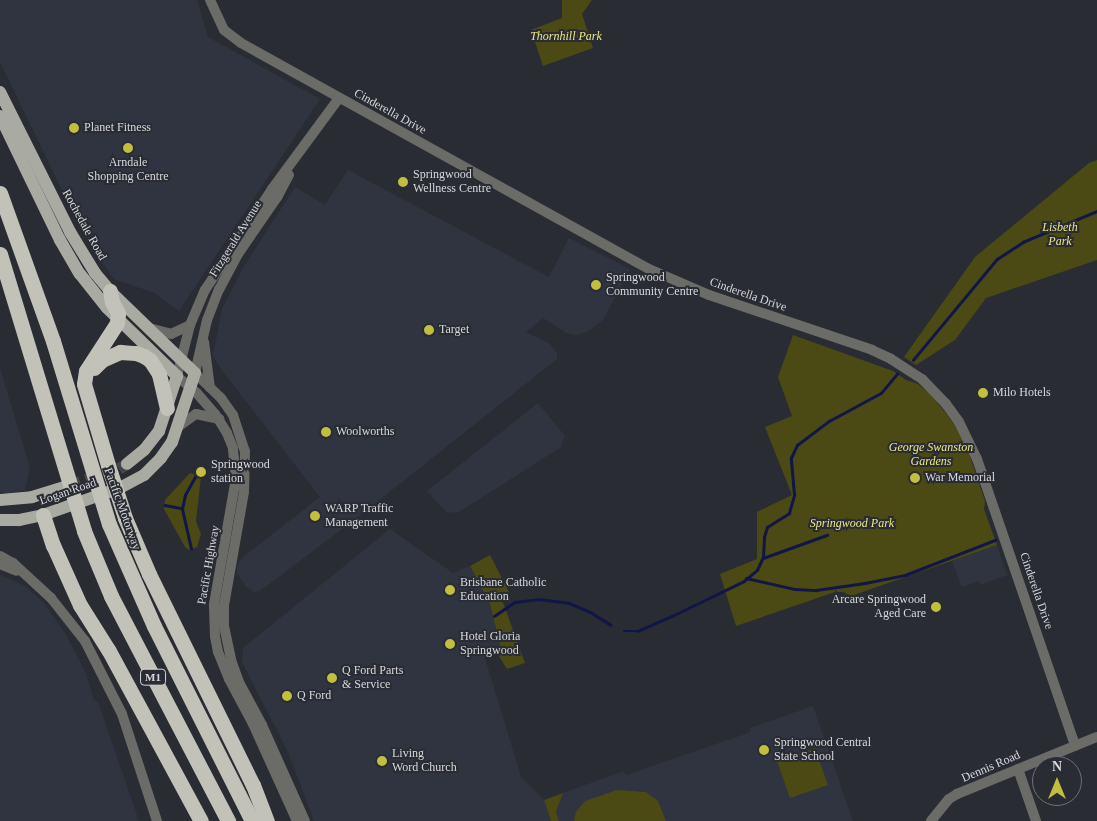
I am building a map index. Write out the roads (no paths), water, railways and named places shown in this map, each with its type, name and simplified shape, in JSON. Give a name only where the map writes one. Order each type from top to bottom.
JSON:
[{"type":"highway","name":"Pacific Motorway","points":[[0,193],[53,341],[109,524],[154,626],[252,821]]},
{"type":"highway","name":"M1","points":[[0,254],[31,349],[68,482],[84,531],[112,596],[228,821]]},
{"type":"highway","points":[[110,291],[118,318],[116,326],[86,371],[84,384],[89,404],[125,518],[169,619],[202,680],[253,785],[267,821]]},
{"type":"highway","points":[[100,350],[122,344],[147,346]]},
{"type":"highway","points":[[89,404],[89,382],[94,367],[113,354],[128,351],[144,356],[156,367],[162,383],[163,399],[167,408]]},
{"type":"highway","points":[[43,515],[48,532],[80,606],[108,651],[201,821]]},
{"type":"main road","name":"Rochedale Road","points":[[0,92],[72,237],[110,291],[195,373]]},
{"type":"main road","points":[[0,116],[71,259],[93,292],[177,376],[159,431],[144,450],[127,464]]},
{"type":"main road","name":"Logan Road","points":[[0,520],[20,520],[43,515],[120,488],[138,479],[161,458],[178,427],[195,373]]},
{"type":"main road","name":"Logan Road","points":[[0,500],[16,500],[41,495],[68,482]]},
{"type":"main road","points":[[41,495],[43,515]]},
{"type":"street","name":"Cinderella Drive","points":[[210,0],[219,23],[229,36],[656,272],[710,295],[872,350],[891,359],[922,379],[946,404],[959,422],[977,459],[1075,746]]},
{"type":"street","name":"Fitzgerald Avenue","points":[[177,376],[190,325],[205,290],[272,189],[298,157],[339,98]]},
{"type":"street","name":"Fitzgerald Avenue","points":[[195,373],[211,310],[226,274],[278,196],[298,157]]},
{"type":"street","points":[[147,327],[171,334],[190,325]]},
{"type":"street","name":"Fitzgerald Avenue","points":[[204,338],[210,388]]},
{"type":"street","name":"Pacific Highway","points":[[195,373],[233,415],[243,441],[246,459],[244,492],[224,605],[224,626],[230,660],[239,682],[262,724],[305,821]]},
{"type":"street","name":"Pacific Highway","points":[[177,376],[190,387],[218,419],[233,448],[236,473],[214,604],[218,652],[297,821]]},
{"type":"street","points":[[178,427],[196,414],[218,419]]},
{"type":"street","points":[[0,556],[13,563],[62,610],[84,641],[107,681],[122,714],[157,821]]},
{"type":"street","points":[[0,564],[21,571]]},
{"type":"street","name":"Dennis Road","points":[[930,821],[950,798],[1097,737]]},
{"type":"street","points":[[1018,769],[1036,821]]},
{"type":"waterway","points":[[913,360],[997,259],[1023,242],[1097,211]]},
{"type":"waterway","points":[[624,631],[638,631],[672,616],[744,581],[757,570],[763,557],[764,537],[767,527],[789,513],[794,495],[791,458],[797,445],[829,421],[881,393],[897,374]]},
{"type":"waterway","points":[[191,549],[182,509],[185,495],[196,475]]},
{"type":"waterway","points":[[165,505],[181,508]]},
{"type":"waterway","points":[[763,558],[827,535]]},
{"type":"waterway","points":[[746,578],[795,589],[816,590],[865,583],[905,575],[995,540]]},
{"type":"waterway","points":[[494,616],[515,602],[538,599],[569,603],[592,613],[611,625]]},
{"type":"tunnel","points":[[69,486],[119,469],[127,464]]},
{"type":"place","name":"Planet Fitness","points":[[74,128]]},
{"type":"place","name":"Arndale Shopping Centre","points":[[128,148]]},
{"type":"place","name":"Springwood Wellness Centre","points":[[403,182]]},
{"type":"place","name":"Springwood Community Centre","points":[[596,285]]},
{"type":"place","name":"Target","points":[[429,330]]},
{"type":"place","name":"Milo Hotels","points":[[983,393]]},
{"type":"place","name":"Woolworths","points":[[326,432]]},
{"type":"place","name":"Springwood station","points":[[201,472]]},
{"type":"place","name":"War Memorial","points":[[915,478]]},
{"type":"place","name":"WARP Traffic Management","points":[[315,516]]},
{"type":"place","name":"Brisbane Catholic Education","points":[[450,590]]},
{"type":"place","name":"Arcare Springwood Aged Care","points":[[936,607]]},
{"type":"place","name":"Hotel Gloria Springwood","points":[[450,644]]},
{"type":"place","name":"Q Ford Parts & Service","points":[[332,678]]},
{"type":"place","name":"Q Ford","points":[[287,696]]},
{"type":"place","name":"Springwood Central State School","points":[[764,750]]},
{"type":"place","name":"Living Word Church","points":[[382,761]]},
{"type":"park label","name":"Thornhill Park","points":[[566,37]]},
{"type":"park label","name":"Lisbeth Park","points":[[1060,235]]},
{"type":"park label","name":"George Swanston Gardens","points":[[931,455]]},
{"type":"park label","name":"Springwood Park","points":[[852,524]]}]
